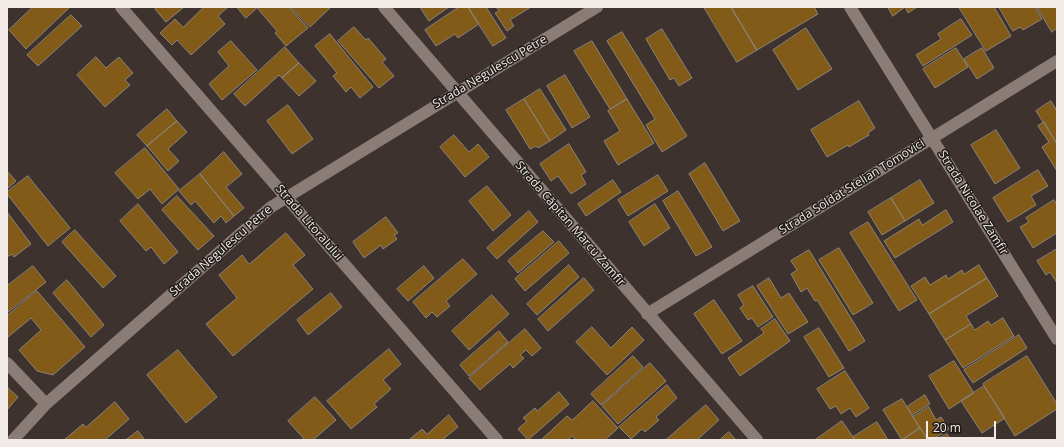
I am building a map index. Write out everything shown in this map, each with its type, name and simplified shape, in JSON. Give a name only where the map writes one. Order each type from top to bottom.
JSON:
[{"type":"street","name":"Strada Litoralului","points":[[121,7],[497,440]]},
{"type":"street","name":"Strada Căpitan Marcu Zamfir","points":[[384,7],[757,440]]},
{"type":"street","name":"Strada Negulescu Petre","points":[[13,440],[46,404],[271,207],[597,7]]},
{"type":"street","name":"Strada Nicolae Zamfir","points":[[850,7],[1057,339]]},
{"type":"street","name":"Strada Soldat Stelian Tomovici","points":[[647,314],[1057,61]]},
{"type":"street","points":[[7,363],[46,404]]},
{"type":"building","points":[[33,7],[70,7],[26,49],[9,30]]},
{"type":"building","points":[[157,7],[184,7],[166,22],[155,9]]},
{"type":"building","points":[[204,7],[228,7],[218,16],[225,24],[191,55],[177,40],[172,45],[160,33],[175,19],[183,27]]},
{"type":"building","points":[[237,7],[258,7],[246,18]]},
{"type":"building","points":[[260,7],[289,7],[308,28],[286,46],[275,33],[277,31],[258,9]]},
{"type":"building","points":[[291,7],[331,7],[310,27]]},
{"type":"building","points":[[423,7],[449,7],[429,21],[421,9]]},
{"type":"building","points":[[459,7],[468,7],[479,24],[458,38],[455,34],[436,46],[425,30]]},
{"type":"building","points":[[468,7],[486,7],[506,38],[493,46]]},
{"type":"building","points":[[496,7],[531,7],[510,20],[514,26],[507,31],[495,13],[499,11]]},
{"type":"building","points":[[704,7],[731,7],[757,50],[737,62]]},
{"type":"building","points":[[731,7],[814,7],[818,14],[757,50]]},
{"type":"building","points":[[888,7],[905,7],[893,16]]},
{"type":"building","points":[[905,7],[917,7],[908,13]]},
{"type":"building","points":[[959,7],[994,7],[1011,36],[986,51]]},
{"type":"building","points":[[999,7],[1035,7],[1042,19],[1023,30],[1020,27],[1013,31]]},
{"type":"building","points":[[1037,7],[1057,7],[1057,28],[1052,32]]},
{"type":"building","points":[[71,15],[82,26],[38,66],[27,55]]},
{"type":"building","points":[[961,19],[972,35],[923,66],[916,55],[941,39],[938,34]]},
{"type":"building","points":[[354,27],[366,40],[368,38],[386,59],[382,62],[394,76],[379,88],[338,41]]},
{"type":"building","points":[[806,28],[832,69],[798,90],[773,50]]},
{"type":"building","points":[[662,29],[692,78],[679,86],[674,78],[670,80],[646,39]]},
{"type":"building","points":[[622,32],[687,136],[662,152],[646,125],[655,119],[607,41]]},
{"type":"building","points":[[330,34],[373,87],[360,98],[351,87],[346,92],[333,76],[337,73],[315,46]]},
{"type":"building","points":[[231,41],[257,70],[222,100],[209,84],[229,66],[218,52]]},
{"type":"building","points":[[592,41],[627,99],[610,109],[574,51]]},
{"type":"building","points":[[285,47],[299,63],[282,78],[279,75],[245,106],[234,94]]},
{"type":"building","points":[[956,48],[968,67],[935,88],[923,69]]},
{"type":"building","points":[[982,48],[994,68],[977,79],[964,59]]},
{"type":"building","points":[[96,57],[106,68],[119,57],[133,73],[125,80],[130,85],[105,107],[77,75]]},
{"type":"building","points":[[299,63],[316,81],[299,96],[282,78]]},
{"type":"building","points":[[565,75],[590,117],[572,128],[547,86]]},
{"type":"building","points":[[540,89],[566,130],[550,141],[524,99]]},
{"type":"building","points":[[524,99],[550,141],[538,148],[536,146],[530,149],[506,110]]},
{"type":"building","points":[[627,99],[654,143],[618,165],[604,141],[620,131],[608,111]]},
{"type":"building","points":[[859,101],[875,128],[868,133],[869,135],[849,147],[848,145],[827,157],[811,130]]},
{"type":"building","points":[[1051,101],[1057,111],[1057,144],[1036,111]]},
{"type":"building","points":[[288,105],[313,139],[292,154],[267,121]]},
{"type":"building","points":[[167,109],[177,121],[147,146],[137,135]]},
{"type":"building","points":[[177,121],[187,132],[168,149],[179,161],[168,171],[147,146]]},
{"type":"building","points":[[1044,122],[1057,144],[1057,171],[1042,147],[1049,142],[1038,126]]},
{"type":"building","points":[[996,130],[1020,168],[995,184],[971,145]]},
{"type":"building","points":[[454,135],[469,152],[478,144],[489,157],[465,177],[440,147]]},
{"type":"building","points":[[569,144],[586,172],[581,175],[586,184],[571,194],[558,176],[551,181],[540,164]]},
{"type":"building","points":[[145,148],[179,189],[162,204],[150,189],[138,199],[115,173]]},
{"type":"building","points":[[224,152],[242,174],[226,187],[244,208],[234,216],[200,174]]},
{"type":"building","points":[[705,163],[740,221],[723,231],[689,174]]},
{"type":"building","points":[[1038,170],[1048,186],[1031,196],[1036,205],[1008,222],[993,198]]},
{"type":"building","points":[[7,171],[16,181],[7,189]]},
{"type":"building","points":[[200,174],[234,216],[226,223],[221,216],[214,223],[195,201],[191,205],[179,191]]},
{"type":"building","points":[[658,175],[668,191],[628,216],[618,200]]},
{"type":"building","points":[[28,176],[70,228],[48,246],[7,194],[7,192]]},
{"type":"building","points":[[613,180],[621,192],[586,216],[578,204]]},
{"type":"building","points":[[920,180],[934,203],[905,221],[891,198]]},
{"type":"building","points":[[487,186],[511,215],[493,231],[469,201]]},
{"type":"building","points":[[678,191],[712,247],[696,256],[663,201]]},
{"type":"building","points":[[177,196],[214,236],[198,250],[162,210]]},
{"type":"building","points":[[891,198],[905,221],[882,235],[868,212]]},
{"type":"building","points":[[1054,200],[1057,205],[1057,233],[1033,248],[1020,227],[1029,222],[1026,218]]},
{"type":"building","points":[[138,204],[178,252],[164,264],[151,247],[146,251],[120,221]]},
{"type":"building","points":[[655,204],[670,228],[644,246],[629,222]]},
{"type":"building","points":[[946,210],[953,222],[895,258],[884,241],[919,219],[922,225]]},
{"type":"building","points":[[529,211],[538,222],[497,259],[487,248]]},
{"type":"building","points":[[7,212],[31,244],[14,257],[12,254],[7,257]]},
{"type":"building","points":[[386,217],[398,233],[394,235],[397,239],[383,249],[381,245],[364,258],[353,242]]},
{"type":"building","points":[[868,222],[917,300],[899,311],[850,233]]},
{"type":"building","points":[[75,230],[116,276],[103,288],[62,242]]},
{"type":"building","points":[[543,231],[554,242],[518,273],[508,261]]},
{"type":"building","points":[[286,233],[305,255],[293,265],[313,289],[233,356],[206,324],[237,298],[219,275],[242,255],[249,264]]},
{"type":"building","points":[[559,241],[569,253],[525,291],[515,279]]},
{"type":"building","points":[[839,248],[873,303],[853,315],[819,260]]},
{"type":"building","points":[[1057,249],[1057,283],[1050,272],[1046,275],[1037,261]]},
{"type":"building","points":[[809,250],[865,341],[849,351],[817,300],[815,301],[807,288],[801,292],[791,274],[797,270],[791,261]]},
{"type":"building","points":[[463,259],[477,274],[446,301],[450,306],[437,317],[432,312],[426,318],[413,302]]},
{"type":"building","points":[[569,265],[579,277],[537,315],[527,304]]},
{"type":"building","points":[[979,265],[987,278],[929,314],[911,286],[925,277],[930,285],[946,275],[948,279],[962,270],[964,274]]},
{"type":"building","points":[[33,266],[46,282],[7,313],[7,286]]},
{"type":"building","points":[[424,266],[434,278],[408,301],[397,289]]},
{"type":"building","points":[[584,278],[594,290],[548,331],[538,319]]},
{"type":"building","points":[[769,278],[781,298],[789,293],[808,322],[788,334],[757,286]]},
{"type":"building","points":[[987,278],[998,296],[966,316],[971,324],[945,340],[929,314]]},
{"type":"building","points":[[67,280],[104,325],[91,337],[53,293]]},
{"type":"building","points":[[753,286],[773,317],[758,327],[752,318],[748,320],[740,308],[744,305],[738,295]]},
{"type":"building","points":[[37,291],[85,347],[53,375],[37,371],[19,350],[41,330],[31,318],[8,337],[7,336],[7,316]]},
{"type":"building","points":[[331,293],[342,307],[308,335],[297,320]]},
{"type":"building","points":[[492,295],[509,314],[469,350],[452,331]]},
{"type":"building","points":[[714,300],[742,341],[722,354],[694,314]]},
{"type":"building","points":[[1003,318],[1014,336],[963,368],[945,340],[971,324],[975,330],[988,321],[991,325]]},
{"type":"building","points":[[775,319],[790,341],[740,376],[728,358],[764,333],[761,329]]},
{"type":"building","points":[[592,327],[611,348],[632,327],[644,340],[607,375],[576,342]]},
{"type":"building","points":[[819,328],[844,368],[829,377],[804,337]]},
{"type":"building","points":[[525,329],[541,348],[532,356],[526,350],[520,355],[524,358],[513,368],[510,364],[480,390],[469,378]]},
{"type":"building","points":[[499,331],[508,342],[469,376],[460,365]]},
{"type":"building","points":[[1019,335],[1027,348],[973,383],[964,370]]},
{"type":"building","points":[[389,349],[401,364],[383,380],[391,389],[374,404],[377,407],[351,429],[327,401]]},
{"type":"building","points":[[178,350],[217,397],[186,423],[147,375]]},
{"type":"building","points":[[633,356],[643,367],[601,405],[591,394]]},
{"type":"building","points":[[1027,356],[1057,404],[1057,409],[1015,436],[983,384]]},
{"type":"building","points":[[954,361],[974,393],[949,409],[929,376]]},
{"type":"building","points":[[650,363],[666,381],[618,424],[602,406]]},
{"type":"building","points":[[845,371],[869,408],[856,417],[850,408],[841,414],[836,406],[830,409],[817,389]]},
{"type":"building","points":[[667,385],[677,398],[656,417],[659,420],[645,432],[642,429],[631,439],[619,427]]},
{"type":"building","points":[[984,386],[1005,418],[982,433],[961,401]]},
{"type":"building","points":[[7,387],[18,397],[7,410]]},
{"type":"building","points":[[559,392],[569,404],[528,440],[518,429],[527,421],[523,418],[535,408],[537,411]]},
{"type":"building","points":[[925,395],[930,404],[912,415],[907,407]]},
{"type":"building","points":[[315,397],[336,420],[313,440],[305,440],[288,421]]},
{"type":"building","points":[[902,399],[920,428],[902,440],[883,410]]},
{"type":"building","points":[[593,401],[618,428],[605,440],[576,440],[572,436],[567,440],[541,440],[567,416],[572,420]]},
{"type":"building","points":[[115,402],[129,419],[105,440],[64,440],[83,424],[86,427]]},
{"type":"building","points":[[706,405],[719,420],[697,440],[666,440]]},
{"type":"building","points":[[929,407],[936,420],[941,417],[949,429],[932,440],[928,440],[913,417]]},
{"type":"building","points":[[449,415],[458,427],[442,440],[409,440],[422,429],[427,434]]},
{"type":"building","points":[[842,421],[855,440],[815,440]]},
{"type":"building","points":[[877,422],[888,440],[855,440],[853,437]]},
{"type":"building","points":[[920,428],[928,440],[902,440]]},
{"type":"building","points":[[138,431],[145,440],[126,440]]},
{"type":"building","points":[[729,432],[736,440],[720,440]]},
{"type":"building","points":[[947,434],[951,440],[938,440],[938,439]]}]
